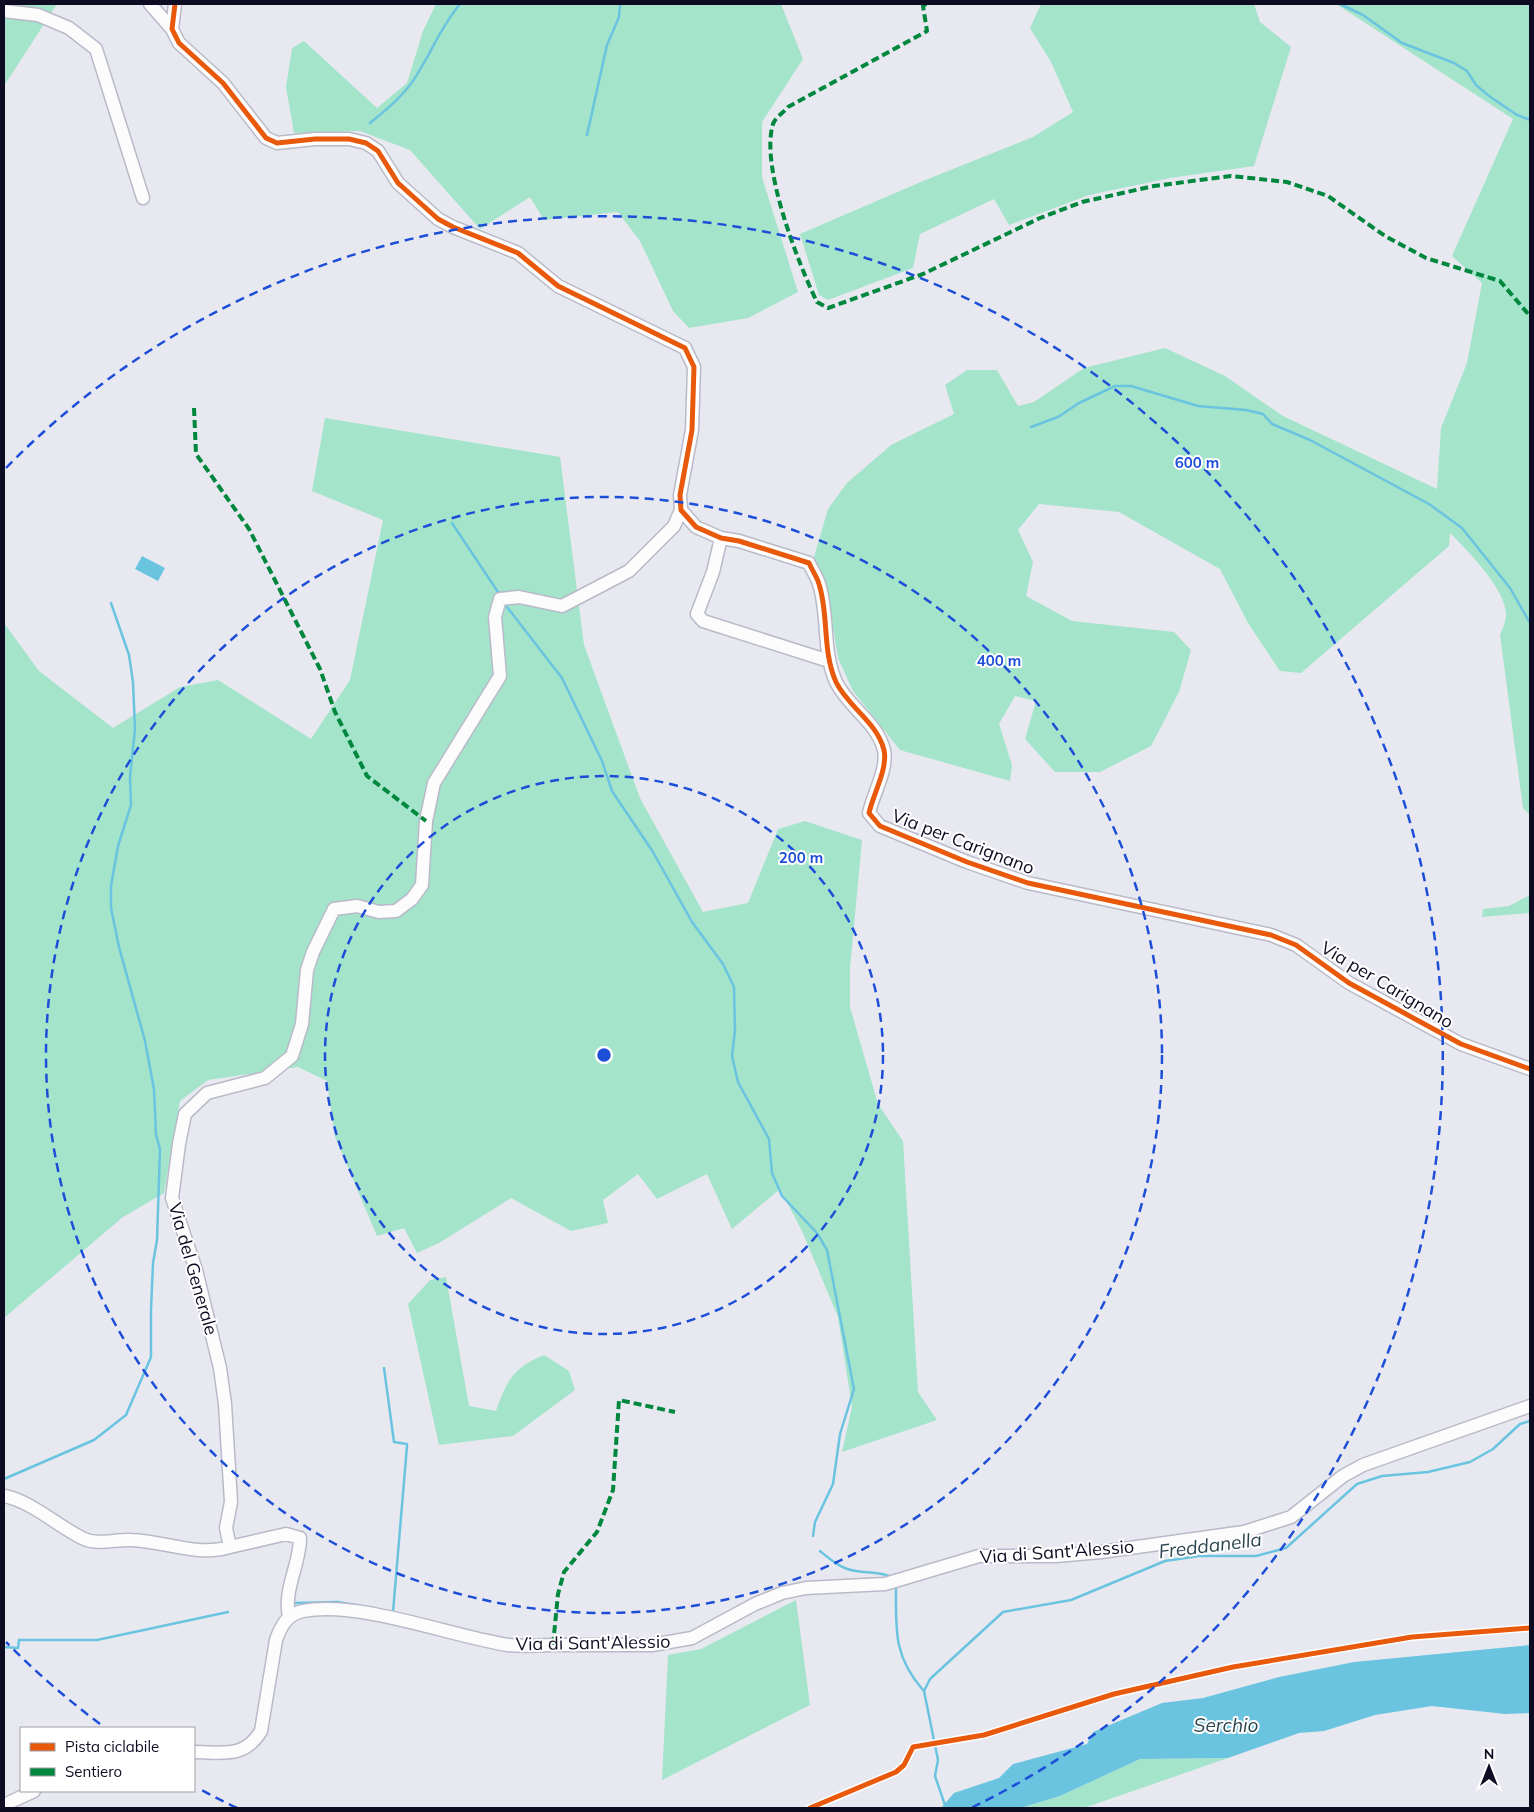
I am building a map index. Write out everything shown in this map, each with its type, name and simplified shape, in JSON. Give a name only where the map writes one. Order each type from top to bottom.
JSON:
[{"type":"street","points":[[150,4],[172,29],[179,43],[223,83],[266,138],[277,143],[315,139],[349,139],[366,143],[378,151],[398,182],[438,219],[518,253],[558,286],[686,348],[694,367],[692,430],[680,495],[681,510]]},
{"type":"street","points":[[172,29],[175,4]]},
{"type":"street","points":[[4,11],[38,15],[69,28],[96,49],[144,198]]},
{"type":"street","name":"Via per Carignano","points":[[681,510],[696,527],[721,538],[739,541],[809,563],[819,584],[829,661],[835,681],[845,697],[868,722],[884,750],[885,761],[869,813],[880,826],[967,862],[1028,883],[1271,935],[1296,945],[1350,982],[1461,1044],[1530,1069]]},
{"type":"street","name":"Via del Generale","points":[[230,1548],[226,1528],[231,1502],[226,1414],[220,1368],[196,1270],[172,1198],[185,1114],[207,1093],[265,1078],[292,1056],[302,1024],[307,970],[313,952],[334,910],[357,906],[379,912],[396,911],[412,899],[422,885],[426,821],[434,782],[500,676],[495,617],[500,599],[520,597],[562,606],[629,571],[668,532],[681,510]]},
{"type":"street","points":[[721,538],[713,572],[697,614],[703,621],[829,661]]},
{"type":"street","name":"Via di Sant'Alessio","points":[[289,1617],[301,1611],[311,1610],[350,1611],[511,1645],[652,1645],[671,1643],[692,1638],[755,1604],[782,1593],[806,1588],[885,1584],[979,1556],[1056,1556],[1101,1552],[1244,1532],[1291,1517],[1343,1476],[1363,1465],[1530,1406]]},
{"type":"street","points":[[4,1496],[17,1500],[84,1540],[104,1542],[131,1540],[199,1552],[215,1552],[286,1534],[300,1538],[300,1550],[288,1590],[287,1608],[289,1617],[281,1626],[276,1640],[261,1731],[249,1747],[234,1752],[195,1752]]},
{"type":"street","points":[[4,1805],[32,1792]]},
{"type":"green space","points":[[4,4],[57,4],[4,86]]},
{"type":"green space","points":[[436,4],[781,4],[803,59],[762,122],[762,177],[798,292],[748,318],[689,328],[673,311],[640,241],[618,212],[544,220],[530,197],[480,229],[410,150],[360,131],[294,133],[286,87],[292,48],[304,41],[377,108],[407,83],[423,31]]},
{"type":"green space","points":[[1041,4],[1254,4],[1260,22],[1291,47],[1254,166],[1170,178],[1089,195],[1009,225],[994,199],[920,234],[913,268],[828,300],[819,295],[800,234],[923,181],[1033,137],[1073,112],[1051,62],[1030,28]]},
{"type":"green space","points":[[1336,4],[1530,4],[1530,815],[1523,808],[1500,635],[1506,617],[1505,607],[1494,583],[1450,533],[1449,546],[1301,673],[1280,671],[1248,623],[1220,569],[1119,512],[1039,504],[1018,530],[1033,562],[1026,596],[1072,621],[1174,632],[1191,650],[1179,692],[1151,746],[1100,772],[1055,772],[1025,739],[1036,701],[1015,696],[999,724],[1012,765],[1010,781],[900,750],[853,691],[838,658],[827,590],[814,557],[828,509],[847,483],[891,445],[954,414],[945,385],[967,370],[997,370],[1018,406],[1034,402],[1084,368],[1165,348],[1225,376],[1283,416],[1437,489],[1441,428],[1467,363],[1482,283],[1452,256],[1513,119]]},
{"type":"green space","points":[[325,418],[560,457],[584,645],[640,798],[703,912],[748,903],[778,829],[805,821],[862,840],[850,968],[850,1007],[878,1104],[903,1141],[918,1392],[937,1420],[842,1452],[852,1407],[838,1317],[802,1231],[780,1189],[732,1229],[707,1174],[657,1199],[638,1174],[603,1200],[608,1223],[571,1231],[511,1198],[439,1243],[417,1253],[404,1228],[377,1236],[335,1137],[327,1081],[298,1067],[208,1080],[180,1101],[164,1193],[123,1217],[4,1318],[4,623],[39,671],[113,728],[180,687],[218,680],[311,739],[350,680],[383,520],[312,491]]},
{"type":"green space","points":[[1530,895],[1530,913],[1482,917],[1483,909],[1509,906]]},
{"type":"green space","points":[[446,1277],[469,1406],[496,1411],[512,1377],[525,1365],[544,1355],[569,1371],[575,1390],[513,1436],[439,1445],[408,1304],[430,1280]]},
{"type":"green space","points":[[796,1600],[810,1705],[662,1780],[668,1655],[701,1649]]},
{"type":"green space","points":[[1228,1758],[1084,1808],[1020,1808],[1060,1796],[1140,1759]]},
{"type":"water","points":[[142,556],[165,568],[158,581],[135,569]]},
{"type":"water","name":"Serchio","points":[[1530,1645],[1530,1713],[1505,1714],[1432,1706],[1375,1715],[1324,1731],[1299,1733],[1228,1758],[1140,1759],[1060,1796],[1020,1808],[941,1808],[954,1793],[999,1778],[1013,1764],[1087,1744],[1093,1732],[1162,1703],[1203,1698],[1279,1677],[1354,1662]]},
{"type":"waterway","points":[[370,123],[408,87],[448,20],[460,4]]},
{"type":"waterway","points":[[587,135],[607,45],[619,17],[620,4]]},
{"type":"waterway","points":[[1340,4],[1363,15],[1402,43],[1454,63],[1467,71],[1476,85],[1489,96],[1517,115],[1530,120]]},
{"type":"waterway","points":[[1031,427],[1058,417],[1079,403],[1115,386],[1131,386],[1198,406],[1246,410],[1263,414],[1272,424],[1310,440],[1429,504],[1462,528],[1510,588],[1530,623]]},
{"type":"waterway","points":[[452,523],[500,595]]},
{"type":"waterway","points":[[4,1479],[94,1440],[126,1415],[151,1357],[153,1263],[157,1240],[160,1149],[156,1135],[154,1089],[145,1041],[119,947],[111,908],[111,886],[118,846],[131,805],[130,777],[135,729],[133,682],[129,655],[111,603]]},
{"type":"waterway","points":[[507,607],[562,678],[602,761],[612,791],[653,852],[692,922],[723,964],[734,987],[735,1030],[732,1056],[738,1082],[769,1139],[772,1173],[782,1196],[817,1233],[827,1250],[854,1389],[840,1434],[833,1484],[815,1522],[813,1536]]},
{"type":"waterway","points":[[384,1368],[394,1442],[407,1444],[393,1612],[388,1611]]},
{"type":"waterway","name":"Freddanella","points":[[946,1808],[935,1776],[938,1760],[924,1691],[930,1679],[1003,1612],[1071,1600],[1165,1561],[1199,1556],[1256,1556],[1286,1548],[1357,1484],[1382,1476],[1428,1472],[1470,1462],[1493,1449],[1520,1424],[1530,1421]]},
{"type":"waterway","points":[[820,1551],[836,1564],[846,1568],[892,1577]]},
{"type":"waterway","points":[[896,1586],[896,1616],[901,1653],[913,1678],[923,1690]]},
{"type":"waterway","points":[[293,1603],[338,1602],[373,1608]]},
{"type":"waterway","points":[[4,1647],[18,1648],[19,1640],[97,1640],[228,1612]]},
{"type":"marked path","points":[[926,4],[923,6],[927,31],[788,107],[773,124],[770,142],[772,164],[783,214],[800,264],[817,302],[828,308],[923,274],[1040,218],[1082,202],[1154,186],[1231,176],[1287,182],[1328,196],[1385,236],[1426,258],[1500,281],[1530,316]]},
{"type":"marked path","points":[[194,408],[196,454],[249,529],[320,669],[335,712],[367,776],[426,821]]},
{"type":"marked path","points":[[553,1645],[558,1594],[564,1572],[597,1532],[613,1490],[619,1400],[675,1412]]},
{"type":"cycle path","points":[[175,4],[172,29],[179,43],[223,83],[266,138],[277,143],[315,139],[349,139],[366,143],[378,151],[398,183],[438,219],[518,253],[558,286],[685,348],[694,367],[692,430],[680,495],[681,510],[696,527],[721,538],[739,541],[809,563],[818,581],[822,596],[827,646],[836,682],[841,691],[875,731],[884,750],[884,765],[869,813],[880,826],[967,862],[1028,883],[1271,935],[1296,945],[1349,983],[1461,1044],[1530,1069]]},
{"type":"cycle path","points":[[810,1808],[896,1772],[904,1765],[913,1747],[984,1735],[1114,1694],[1233,1667],[1412,1637],[1530,1628]]}]
